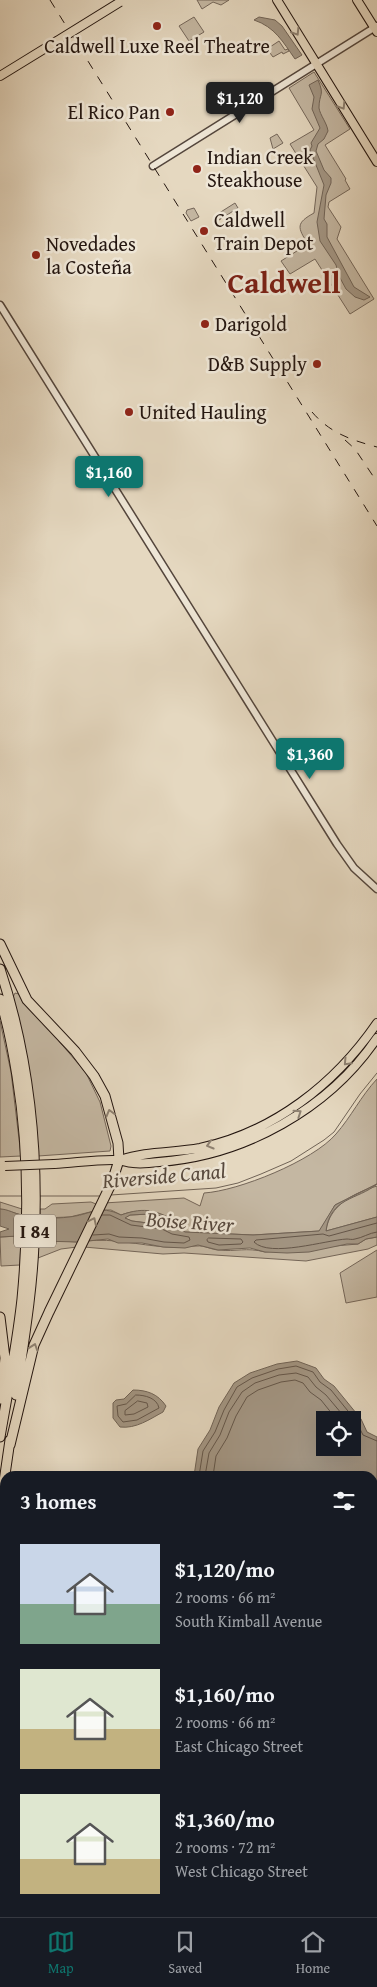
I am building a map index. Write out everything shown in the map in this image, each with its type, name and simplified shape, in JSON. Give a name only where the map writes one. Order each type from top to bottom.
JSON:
[{"type":"highway","points":[[0,944],[28,1000],[75,1051],[94,1076],[105,1096],[118,1144],[119,1160],[112,1182],[48,1312],[34,1346],[10,1445]]},
{"type":"highway","name":"I 84","points":[[0,968],[22,1057],[28,1096],[31,1191],[28,1270],[6,1471]]},
{"type":"highway","name":"I 84","points":[[0,999],[14,1060],[21,1102],[31,1191]]},
{"type":"highway","name":"I 84","points":[[0,1437],[28,1270]]},
{"type":"highway","points":[[0,1317],[5,1358],[0,1409]]},
{"type":"main road","points":[[277,0],[377,162]]},
{"type":"main road","points":[[357,0],[376,29]]},
{"type":"main road","points":[[0,76],[122,1]]},
{"type":"main road","points":[[2,1166],[119,1160],[133,1156],[202,1147],[233,1138],[271,1120],[307,1099],[348,1061],[377,1023]]},
{"type":"main road","points":[[119,1160],[134,1164],[184,1159],[220,1151],[256,1138],[289,1120],[334,1086],[353,1068],[377,1038]]},
{"type":"street","points":[[153,166],[316,64],[376,29]]},
{"type":"street","points":[[0,305],[337,844],[354,868],[377,889]]},
{"type":"shaded area","points":[[197,0],[229,0],[221,5],[213,2],[202,9]]},
{"type":"shaded area","points":[[194,17],[204,32],[189,41],[179,26]]},
{"type":"shaded area","points":[[279,41],[285,50],[288,49],[289,51],[283,54],[282,52],[273,57],[267,49]]},
{"type":"shaded area","points":[[314,72],[350,129],[325,145],[350,189],[329,202],[328,207],[341,227],[337,239],[374,299],[350,314],[315,259],[290,274],[281,261],[308,244],[300,226],[304,220],[314,213],[317,187],[290,144],[314,130],[289,88]]},
{"type":"shaded area","points":[[277,134],[283,143],[273,149],[270,138]]},
{"type":"shaded area","points":[[235,203],[238,208],[219,220],[216,215]]},
{"type":"shaded area","points":[[194,208],[199,217],[191,221],[186,213],[187,210]]},
{"type":"shaded area","points":[[15,993],[19,994],[86,1073],[100,1102],[111,1146],[110,1151],[38,1156],[13,997]]},
{"type":"shaded area","points":[[0,1021],[11,1072],[21,1156],[0,1157]]},
{"type":"shaded area","points":[[377,1079],[377,1184],[335,1205],[320,1231],[253,1235],[185,1232],[182,1230],[180,1223],[159,1214],[136,1211],[121,1215],[111,1210],[101,1210],[104,1203],[184,1198],[200,1206],[204,1193],[255,1181],[293,1164],[325,1144],[336,1134]]},
{"type":"shaded area","points":[[377,1186],[377,1217],[326,1231],[328,1222],[337,1207],[352,1196]]},
{"type":"shaded area","points":[[0,1202],[22,1209],[22,1215],[0,1209]]},
{"type":"shaded area","points":[[91,1202],[96,1204],[94,1211],[70,1217],[40,1218],[40,1209],[45,1209],[52,1204]]},
{"type":"shaded area","points":[[150,1214],[163,1216],[177,1224],[180,1230],[124,1218],[130,1215]]},
{"type":"shaded area","points":[[21,1236],[20,1265],[1,1266],[0,1237]]},
{"type":"shaded area","points":[[377,1237],[377,1245],[368,1249],[306,1261],[184,1253],[163,1254],[84,1247],[86,1241],[106,1240],[166,1247],[200,1246],[216,1250],[265,1252],[358,1244],[366,1239]]},
{"type":"shaded area","points":[[39,1240],[79,1242],[77,1247],[61,1249],[38,1258]]},
{"type":"shaded area","points":[[377,1250],[377,1297],[346,1303],[340,1273]]},
{"type":"water","points":[[259,17],[275,20],[282,26],[302,55],[295,59],[273,31],[254,20]]},
{"type":"water","points":[[318,80],[321,92],[319,108],[328,131],[324,139],[318,144],[316,151],[324,170],[331,178],[326,195],[324,219],[327,224],[327,237],[354,287],[370,297],[364,300],[355,297],[346,289],[336,265],[320,241],[317,222],[324,185],[310,150],[311,143],[320,128],[312,109],[314,97],[309,85]]},
{"type":"water","points":[[377,1184],[339,1205],[329,1220],[326,1231],[377,1217],[377,1237],[366,1239],[358,1244],[347,1244],[309,1252],[287,1253],[265,1252],[250,1248],[218,1250],[198,1245],[185,1248],[163,1247],[142,1243],[118,1243],[108,1239],[77,1242],[41,1241],[18,1236],[0,1237],[0,1232],[9,1229],[0,1226],[0,1209],[28,1216],[51,1218],[76,1216],[100,1210],[107,1210],[121,1215],[145,1210],[165,1215],[180,1223],[182,1230],[185,1232],[253,1235],[319,1231],[335,1205]],"holes":[[[150,1214],[163,1216],[177,1224],[179,1230],[125,1218],[130,1215]]]},
{"type":"water","points":[[297,1361],[316,1368],[354,1411],[316,1411],[316,1456],[361,1456],[361,1419],[367,1432],[377,1437],[377,1471],[195,1471],[198,1449],[210,1430],[219,1407],[234,1383],[250,1373],[277,1364]]},
{"type":"water","points":[[133,1390],[152,1394],[159,1398],[166,1406],[163,1412],[143,1423],[120,1427],[113,1418],[113,1403],[116,1400],[124,1399]]},
{"type":"waterway","name":"Riverside Canal","points":[[111,1195],[216,1188],[238,1183],[291,1161],[334,1132],[377,1073]]},
{"type":"waterway","name":"Riverside Canal","points":[[0,1196],[22,1196]]},
{"type":"waterway","name":"Riverside Canal","points":[[38,1196],[102,1196]]},
{"type":"railway","points":[[50,0],[377,526]]},
{"type":"railway","points":[[312,412],[326,425],[342,435],[377,447]]},
{"type":"railway","points":[[345,440],[355,449],[377,482]]},
{"type":"place","name":"Caldwell Luxe Reel Theatre","points":[[157,26]]},
{"type":"place","name":"El Rico Pan","points":[[170,112]]},
{"type":"place","name":"Indian Creek Steakhouse","points":[[197,169]]},
{"type":"place","name":"Caldwell Train Depot","points":[[204,231]]},
{"type":"place","name":"Novedades la Costeña","points":[[36,255]]},
{"type":"place","name":"Darigold","points":[[205,324]]},
{"type":"place","name":"D&B Supply","points":[[317,364]]},
{"type":"place","name":"United Hauling","points":[[129,412]]},
{"type":"district","name":"Caldwell","points":[[284,283]]},
{"type":"water label","name":"Boise River","points":[[190,1222]]}]
